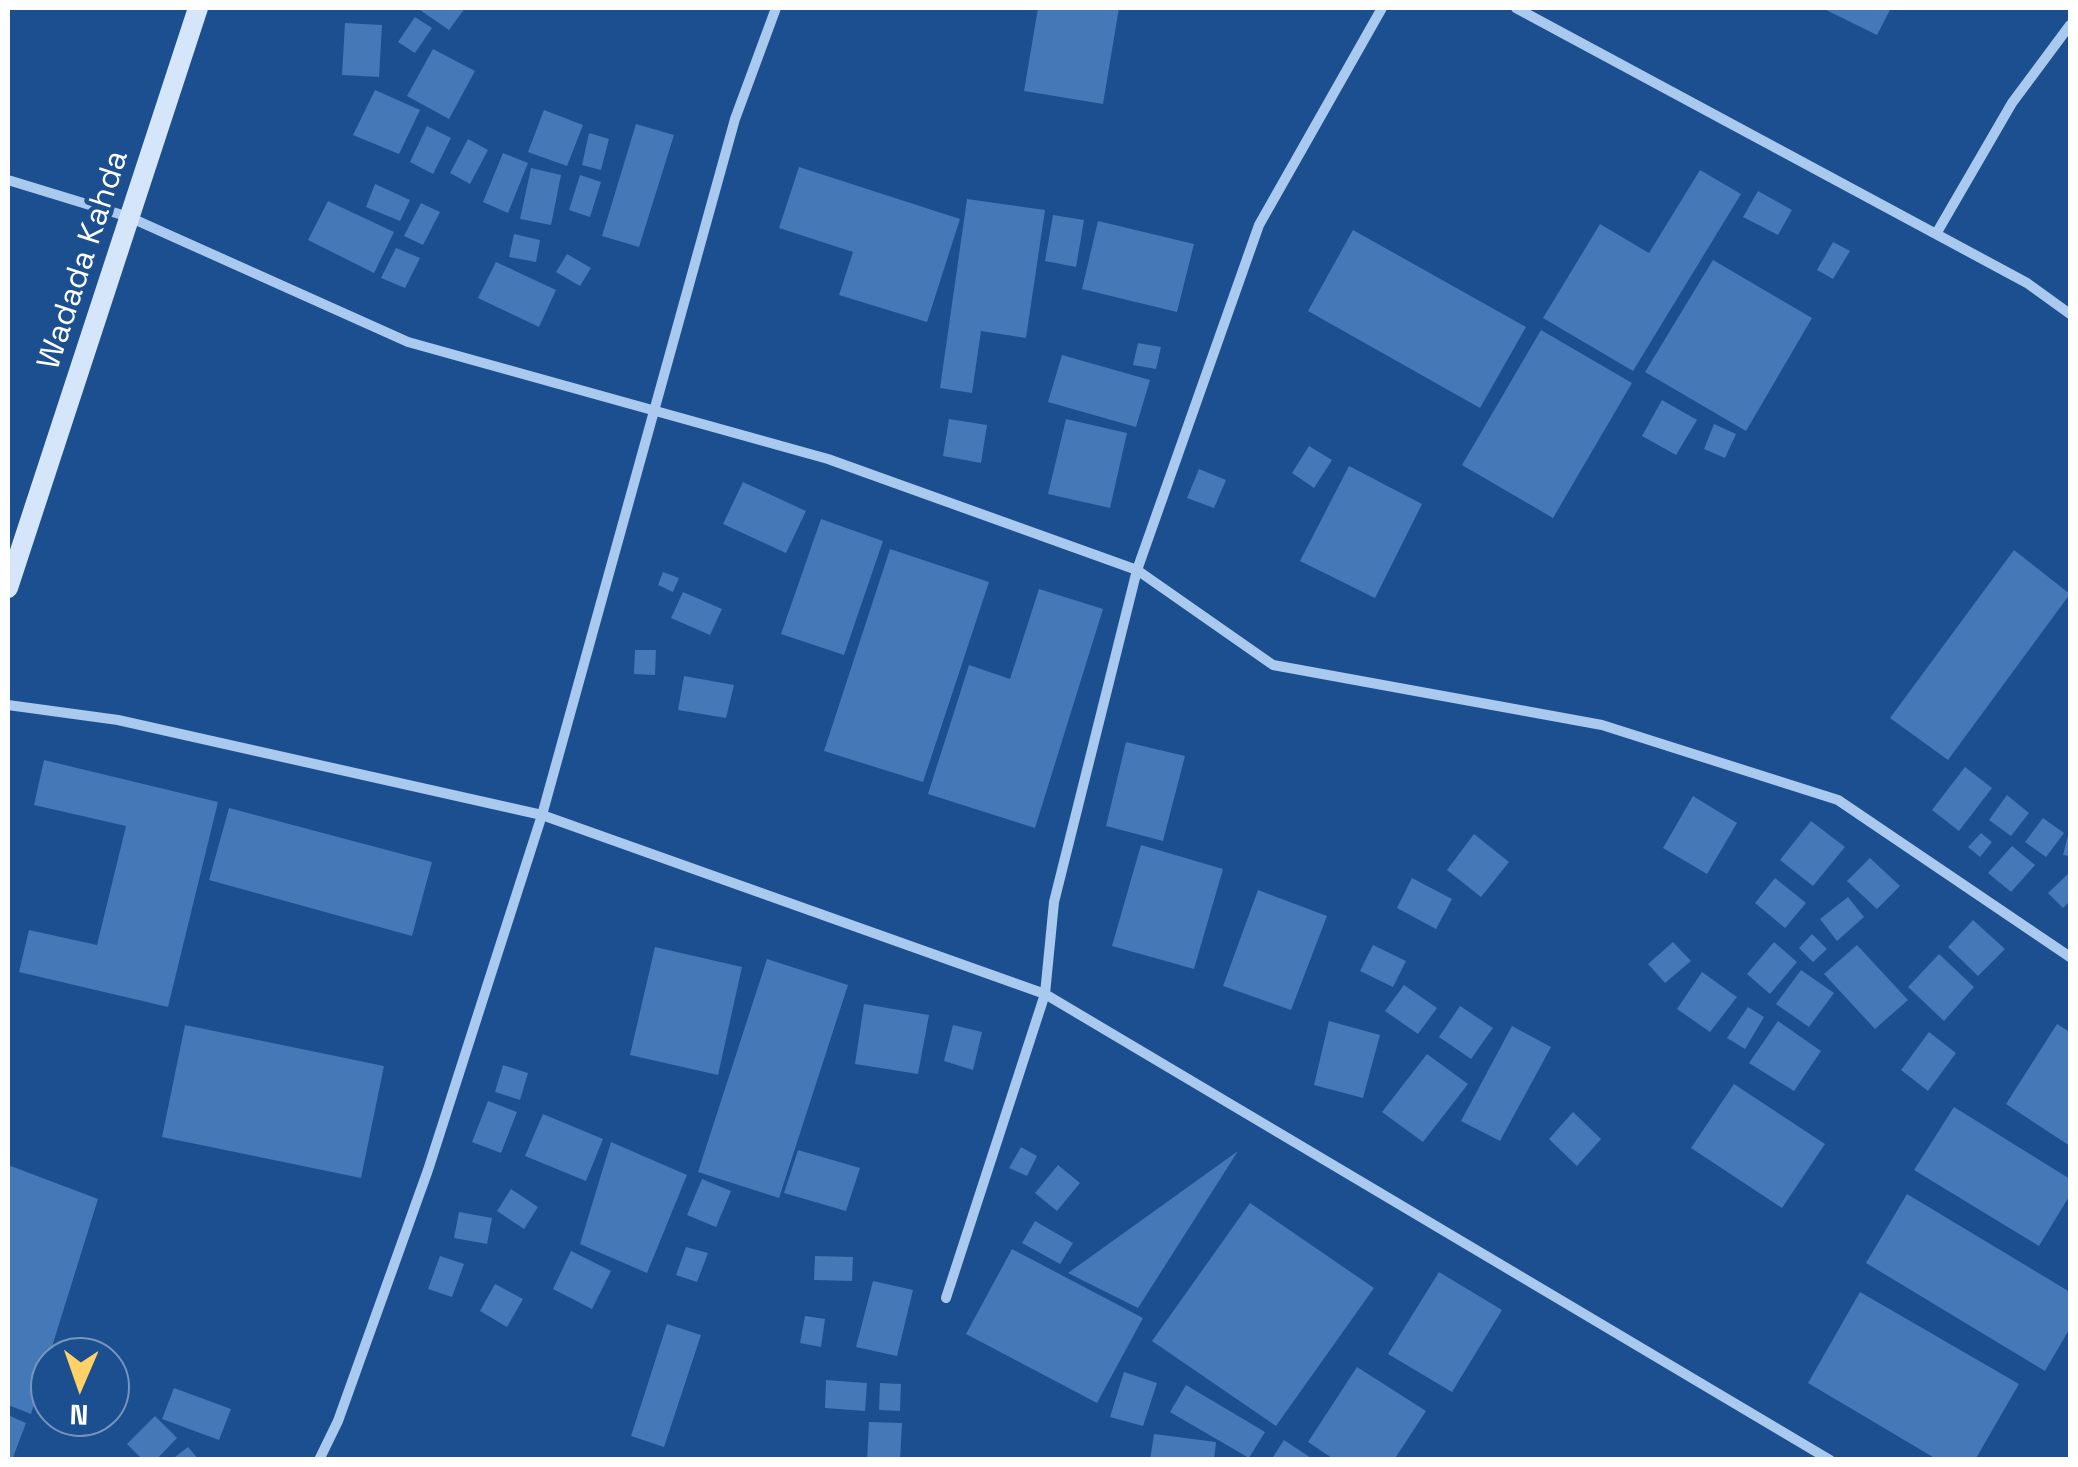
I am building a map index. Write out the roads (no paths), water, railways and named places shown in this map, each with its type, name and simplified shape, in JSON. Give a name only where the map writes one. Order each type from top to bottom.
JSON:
[{"type":"main road","name":"Wadada Kahda","points":[[8,588],[198,8]]},
{"type":"street","points":[[319,1460],[338,1422],[428,1170],[542,815],[735,119],[776,8]]},
{"type":"street","points":[[946,1298],[1046,994],[1054,902],[1137,570],[1259,224],[1382,8]]},
{"type":"street","points":[[1516,8],[2027,283],[2070,314]]},
{"type":"street","points":[[1936,234],[2012,103],[2070,25]]},
{"type":"street","points":[[8,180],[130,217],[408,342],[828,458],[1137,570],[1273,665],[1602,725],[1838,800],[2070,956]]},
{"type":"street","points":[[8,704],[118,720],[542,815],[1046,994],[1830,1460]]}]
